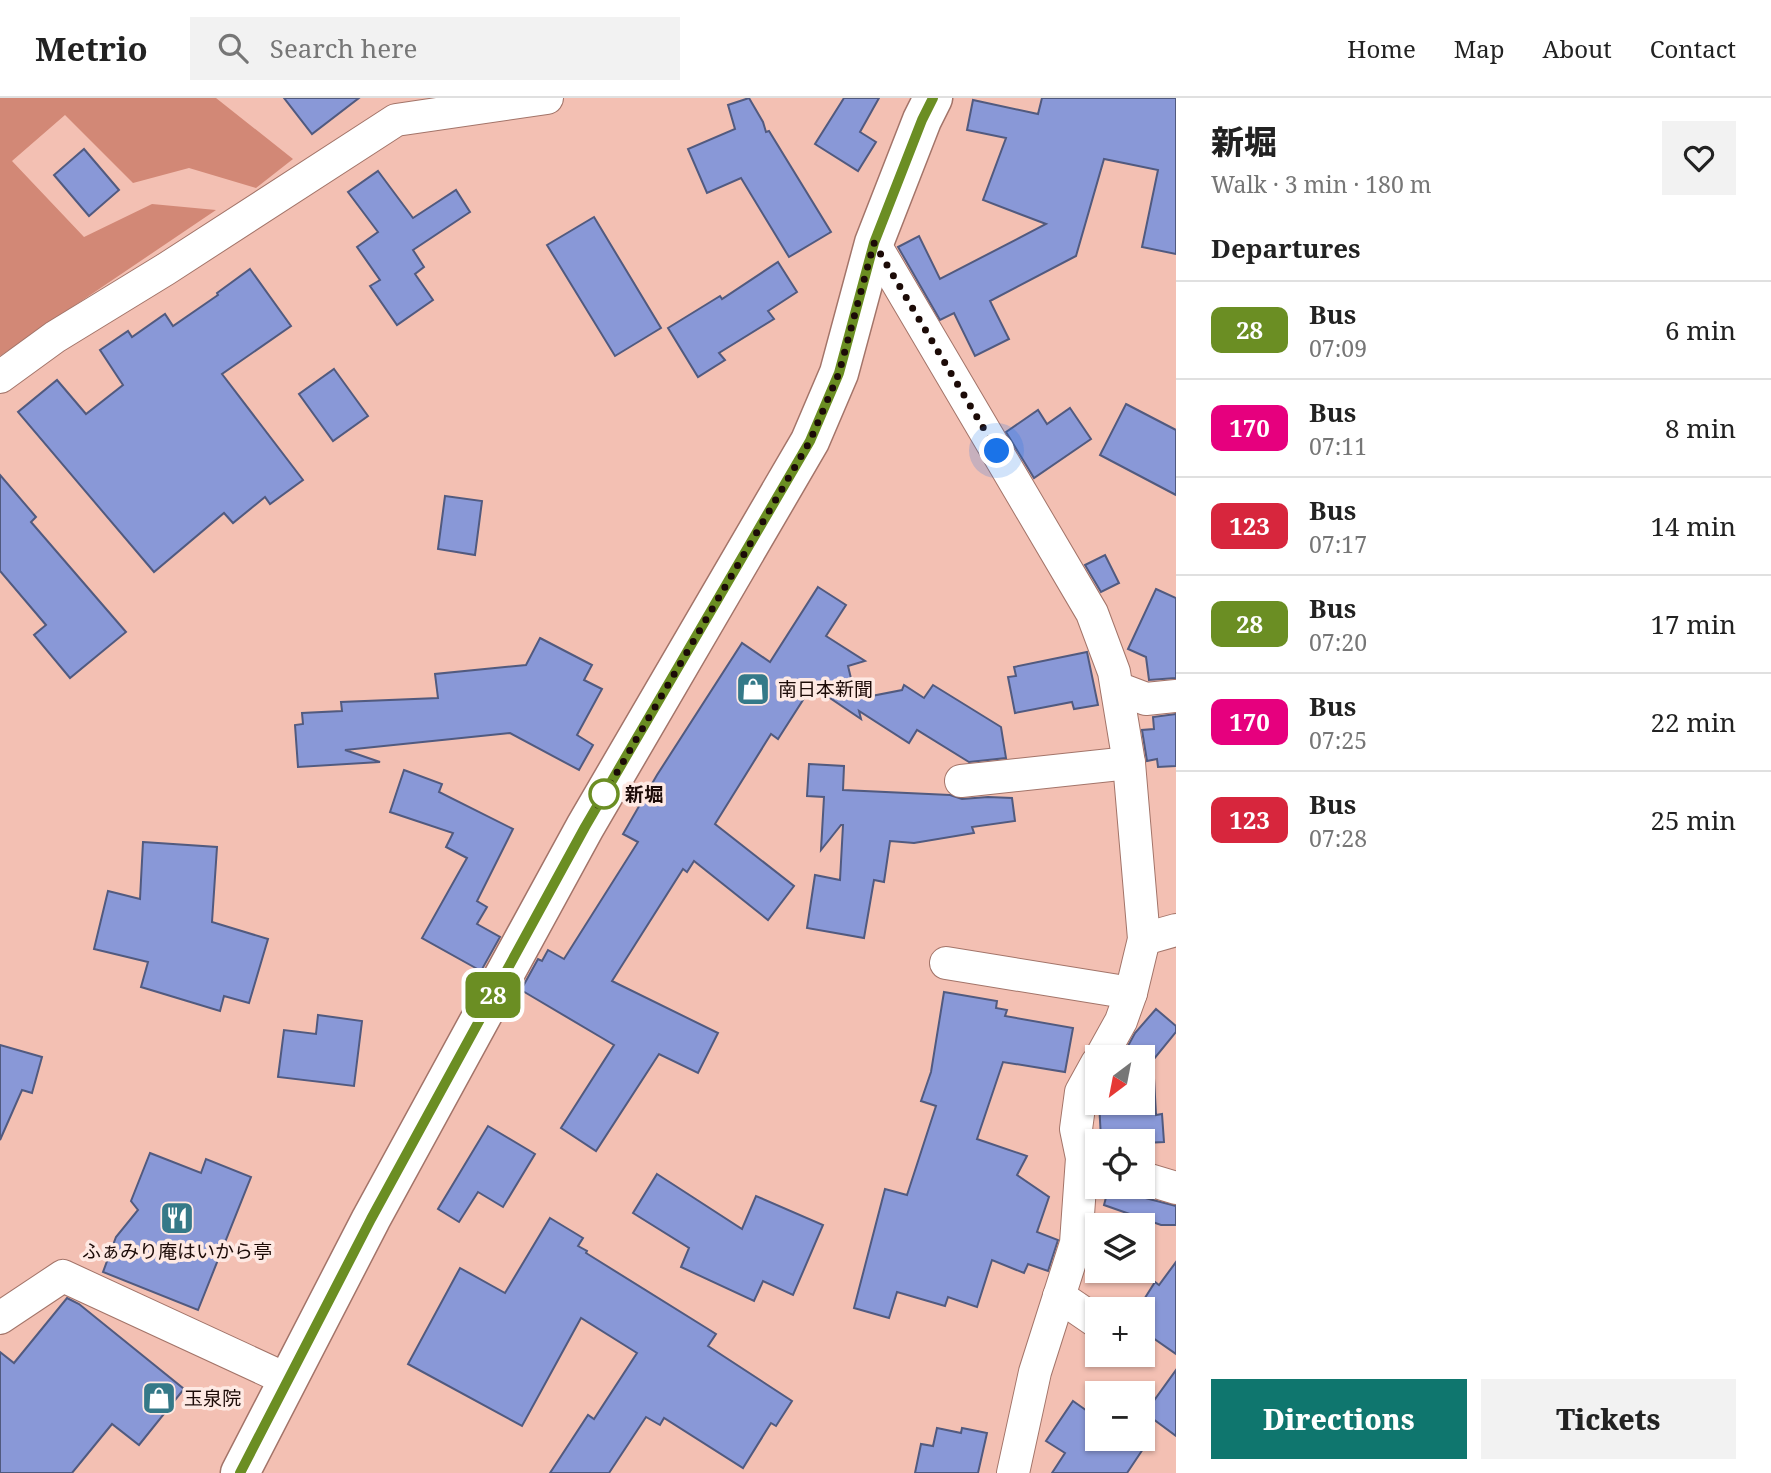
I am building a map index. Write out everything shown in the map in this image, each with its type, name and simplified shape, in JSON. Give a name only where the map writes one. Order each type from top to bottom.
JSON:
[{"type":"main road","points":[[240,1473],[371,1219],[585,827],[810,441],[839,373],[874,243],[933,98]]},
{"type":"street","points":[[0,377],[55,337],[166,269],[396,120],[547,98]]},
{"type":"street","points":[[874,243],[1092,613],[1114,672],[1129,763],[1144,939],[1131,993],[1121,1021],[1108,1045]]},
{"type":"street","points":[[1116,688],[1146,699],[1176,696]]},
{"type":"street","points":[[961,781],[1129,763]]},
{"type":"street","points":[[1144,939],[1176,930]]},
{"type":"street","points":[[946,963],[1131,993]]},
{"type":"street","points":[[1085,1085],[1081,1092],[1076,1129],[1085,1150]]},
{"type":"street","points":[[1155,1182],[1176,1188]]},
{"type":"street","points":[[1013,1473],[1035,1372],[1076,1243],[1085,1190]]},
{"type":"street","points":[[0,1318],[63,1276],[288,1380]]},
{"type":"street","points":[[1059,1296],[1085,1314]]},
{"type":"shaded area","points":[[0,98],[216,98],[293,159],[256,188],[189,168],[133,183],[65,115],[12,161],[84,237],[152,204],[216,210],[0,356]]},
{"type":"building","points":[[284,98],[359,98],[312,134]]},
{"type":"building","points":[[749,98],[766,132],[769,131],[831,232],[789,257],[741,178],[707,193],[688,149],[735,129],[728,105]]},
{"type":"building","points":[[844,98],[879,98],[860,132],[876,142],[858,171],[815,144]]},
{"type":"building","points":[[1042,98],[1176,98],[1176,254],[1142,247],[1158,170],[1104,159],[1076,256],[990,301],[1009,339],[975,356],[954,313],[940,320],[898,247],[919,236],[940,279],[1046,224],[983,200],[1006,138],[967,130],[973,100],[1038,114]]},
{"type":"building","points":[[84,149],[119,190],[89,216],[54,175]]},
{"type":"building","points":[[378,171],[413,218],[456,190],[470,212],[413,250],[424,267],[415,274],[433,300],[397,325],[370,286],[380,280],[357,247],[378,232],[348,192]]},
{"type":"building","points":[[594,217],[661,328],[615,356],[547,245]]},
{"type":"building","points":[[778,262],[797,292],[768,311],[774,319],[719,353],[725,360],[698,377],[668,328],[720,296],[722,299]]},
{"type":"building","points":[[250,269],[291,326],[222,374],[303,480],[270,504],[265,497],[233,523],[224,513],[154,572],[18,412],[57,380],[86,414],[123,385],[100,350],[128,331],[132,337],[165,314],[173,326]]},
{"type":"building","points":[[334,369],[368,416],[333,441],[299,394]]},
{"type":"building","points":[[1126,404],[1176,430],[1176,495],[1100,455]]},
{"type":"building","points":[[1070,408],[1091,439],[1034,478],[1006,432],[1038,410],[1047,424]]},
{"type":"building","points":[[0,475],[36,517],[31,522],[126,632],[70,678],[34,635],[46,625],[0,571]]},
{"type":"building","points":[[445,496],[482,501],[475,555],[438,549]]},
{"type":"building","points":[[1105,555],[1119,583],[1101,592],[1085,565]]},
{"type":"building","points":[[818,587],[846,605],[826,636],[865,661],[848,666],[856,699],[902,690],[904,685],[924,698],[933,685],[1001,727],[1006,758],[969,762],[917,730],[909,743],[859,711],[861,719],[812,686],[778,739],[771,734],[715,824],[794,886],[768,920],[694,861],[687,872],[683,869],[612,981],[718,1033],[698,1073],[659,1054],[596,1151],[561,1128],[614,1045],[521,990],[538,959],[542,961],[548,950],[564,959],[638,842],[623,834],[657,775],[742,643],[770,662]]},
{"type":"building","points":[[1156,589],[1176,598],[1176,678],[1149,680],[1146,657],[1128,649]]},
{"type":"building","points":[[540,638],[592,665],[584,680],[602,689],[577,735],[593,745],[579,770],[510,733],[345,750],[380,762],[298,767],[295,725],[303,724],[302,713],[342,711],[341,702],[438,698],[435,674],[526,665]]},
{"type":"building","points":[[1087,652],[1098,705],[1074,709],[1072,702],[1015,713],[1008,677],[1016,676],[1014,667]]},
{"type":"building","points":[[1176,714],[1176,766],[1158,767],[1157,759],[1147,761],[1142,730],[1154,729],[1153,717]]},
{"type":"building","points":[[809,764],[844,766],[843,790],[950,795],[962,799],[1012,798],[1015,821],[972,827],[974,833],[914,843],[890,841],[884,882],[874,880],[864,938],[807,928],[815,875],[840,880],[843,825],[821,850],[824,797],[807,796]]},
{"type":"building","points":[[404,770],[442,784],[439,792],[513,829],[477,901],[487,907],[477,924],[500,937],[481,971],[422,938],[467,858],[446,847],[453,833],[390,812]]},
{"type":"building","points":[[143,842],[217,847],[212,922],[268,939],[249,1003],[224,996],[220,1011],[141,987],[148,962],[94,949],[108,891],[140,899]]},
{"type":"building","points":[[944,992],[997,1001],[996,1008],[1007,1010],[1005,1016],[1073,1028],[1065,1072],[1003,1062],[977,1139],[1027,1156],[1017,1175],[1049,1197],[1037,1232],[1058,1240],[1048,1271],[1028,1264],[1024,1273],[992,1260],[977,1307],[948,1297],[945,1306],[897,1292],[889,1318],[854,1308],[885,1189],[907,1195],[936,1106],[921,1101],[931,1072]]},
{"type":"building","points":[[1156,1009],[1176,1026],[1176,1032],[1155,1058],[1155,1045],[1128,1045],[1135,1033]]},
{"type":"building","points":[[318,1015],[362,1021],[354,1086],[278,1077],[284,1030],[316,1034]]},
{"type":"building","points":[[0,1045],[42,1057],[32,1093],[22,1090],[0,1140]]},
{"type":"building","points":[[1155,1097],[1156,1115],[1162,1114],[1164,1142],[1155,1142],[1155,1129],[1100,1129],[1100,1115],[1155,1115]]},
{"type":"building","points":[[488,1126],[535,1154],[503,1207],[478,1192],[459,1222],[438,1209]]},
{"type":"building","points":[[150,1153],[201,1173],[206,1159],[251,1177],[198,1310],[103,1272],[116,1237],[138,1210],[131,1201]]},
{"type":"building","points":[[657,1174],[742,1229],[756,1196],[823,1225],[793,1295],[763,1281],[754,1301],[681,1267],[689,1248],[633,1213]]},
{"type":"building","points":[[1106,1199],[1149,1199],[1176,1206],[1176,1225],[1155,1223],[1155,1213],[1127,1213],[1104,1205]]},
{"type":"building","points":[[550,1218],[583,1238],[578,1246],[587,1251],[586,1253],[716,1334],[708,1346],[792,1401],[776,1426],[771,1423],[743,1468],[664,1418],[660,1425],[646,1417],[609,1473],[550,1473],[588,1415],[594,1419],[637,1353],[581,1318],[522,1426],[408,1364],[460,1268],[505,1293]]},
{"type":"building","points":[[1176,1262],[1176,1354],[1155,1339],[1155,1297],[1146,1297],[1155,1282],[1159,1285]]},
{"type":"building","points":[[67,1298],[79,1304],[184,1389],[139,1445],[112,1424],[72,1473],[0,1473],[0,1352],[14,1363]]},
{"type":"building","points":[[1176,1370],[1176,1436],[1155,1420],[1155,1399]]},
{"type":"building","points":[[1073,1401],[1085,1410],[1085,1451],[1142,1451],[1127,1473],[1052,1473],[1065,1453],[1046,1441]]},
{"type":"building","points":[[937,1428],[961,1433],[962,1428],[987,1433],[978,1473],[915,1473],[921,1444],[933,1446]]},
{"type":"bus line","name":"28","points":[[240,1473],[371,1219],[585,827],[810,441],[839,373],[874,243],[933,98]]},
{"type":"place","name":"南日本新聞","points":[[753,689]]},
{"type":"place","name":"新堀","points":[[604,794]]},
{"type":"place","name":"ふぁみり庵はいから亭","points":[[177,1218]]},
{"type":"place","name":"玉泉院","points":[[159,1398]]},
{"type":"route","points":[[604,794],[598,805],[810,441],[839,373],[874,243],[997,451]]}]
